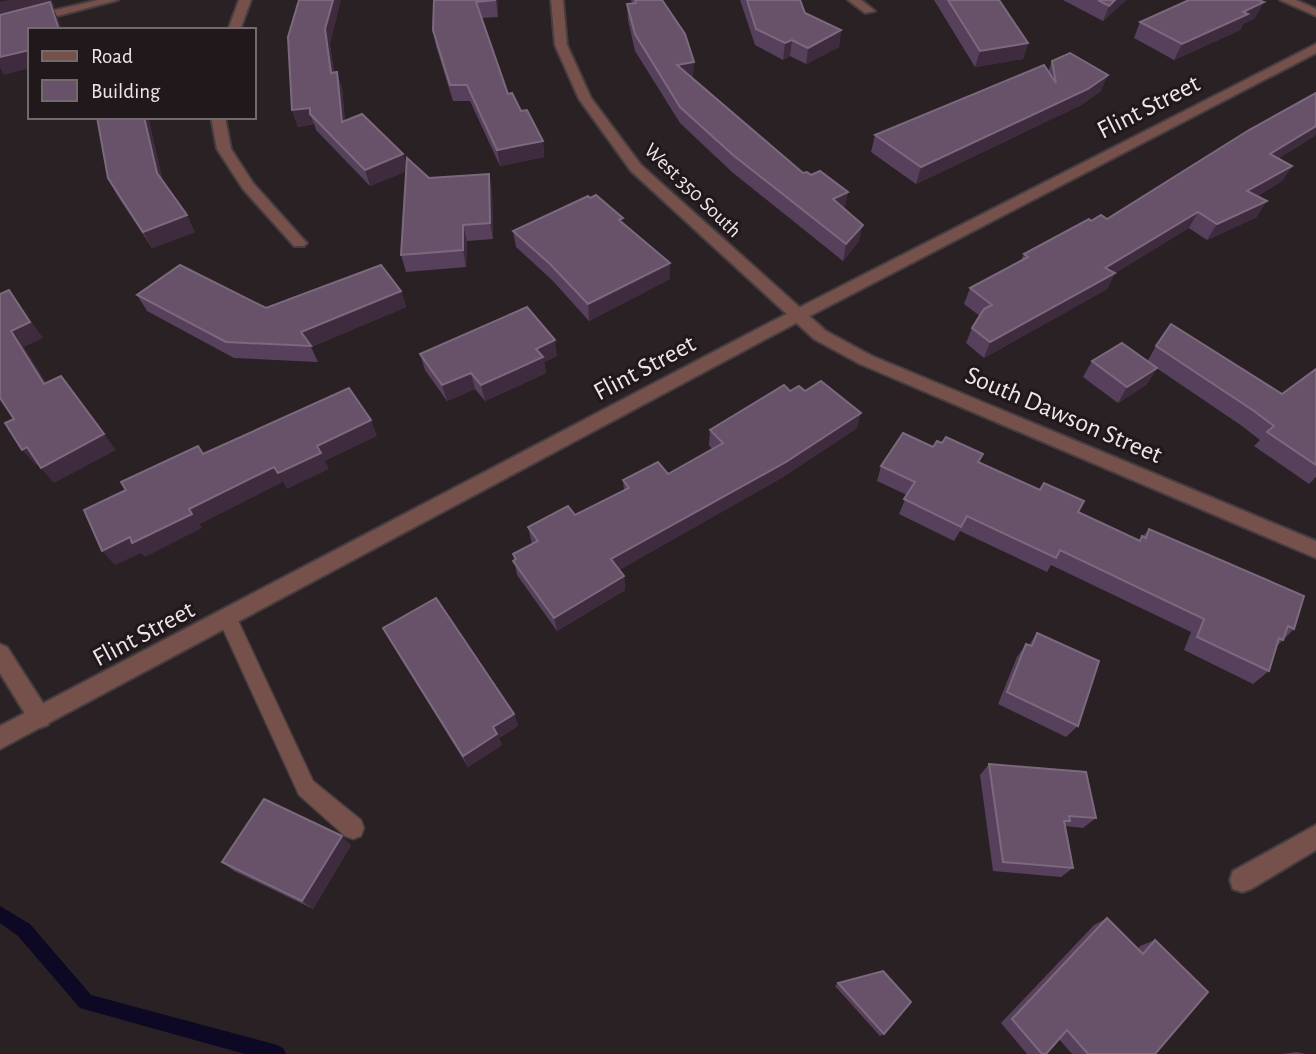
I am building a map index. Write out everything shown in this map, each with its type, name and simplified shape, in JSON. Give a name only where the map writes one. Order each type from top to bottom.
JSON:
[{"type":"street","points":[[0,27],[113,0]]},
{"type":"street","points":[[235,28],[245,0]]},
{"type":"street","name":"West 350 South","points":[[557,0],[561,45],[585,99],[636,169],[798,316]]},
{"type":"street","points":[[854,0],[869,11]]},
{"type":"street","points":[[1286,0],[1316,13]]},
{"type":"street","name":"Flint Street","points":[[0,738],[798,316],[1316,48]]},
{"type":"street","points":[[218,119],[224,149],[248,186],[299,243]]},
{"type":"street","name":"South Dawson Street","points":[[798,316],[820,335],[866,360],[1316,550]]},
{"type":"street","points":[[0,654],[40,718]]},
{"type":"street","points":[[1242,880],[1316,837]]},
{"type":"lane","points":[[228,618],[306,788],[353,828]]},
{"type":"building","points":[[299,0],[333,0],[325,29],[331,73],[337,72],[342,122],[362,114],[403,154],[365,170],[310,114],[310,108],[292,110],[288,37]]},
{"type":"building","points":[[434,0],[496,0],[476,2],[508,94],[512,93],[521,111],[527,110],[543,141],[497,150],[467,85],[450,85],[433,30]]},
{"type":"building","points":[[635,0],[662,0],[685,34],[694,62],[677,65],[803,173],[811,175],[820,171],[848,192],[833,199],[863,225],[846,244],[733,155],[680,107],[635,34],[627,4],[636,3]]},
{"type":"building","points":[[747,0],[800,0],[805,13],[841,30],[808,48],[792,40],[785,43],[756,29]]},
{"type":"building","points":[[948,0],[999,0],[1028,43],[980,51]]},
{"type":"building","points":[[1098,0],[1115,0],[1109,6]]},
{"type":"building","points":[[1189,0],[1264,2],[1243,12],[1248,14],[1182,44],[1140,22]]},
{"type":"building","points":[[50,2],[58,28],[28,28],[28,50],[0,57],[0,15]]},
{"type":"building","points":[[1070,53],[1108,75],[1088,89],[921,167],[875,135],[1044,65],[1056,83],[1052,61]]},
{"type":"building","points":[[1316,93],[1316,126],[1270,154],[1292,166],[1247,191],[1267,201],[1217,224],[1198,212],[1105,268],[1115,273],[990,342],[972,328],[984,309],[992,305],[970,288],[1028,257],[1024,254],[1089,219],[1091,221],[1101,215],[1107,219],[1249,130]]},
{"type":"building","points":[[97,119],[144,119],[157,173],[187,215],[143,232],[108,178]]},
{"type":"building","points":[[407,158],[429,178],[489,174],[490,223],[463,225],[463,250],[401,255]]},
{"type":"building","points":[[596,195],[623,218],[619,220],[670,263],[588,304],[550,264],[513,231],[588,196],[590,198]]},
{"type":"building","points":[[180,265],[266,308],[381,265],[401,291],[301,332],[311,346],[226,342],[137,295]]},
{"type":"building","points":[[9,290],[30,322],[11,331],[44,384],[61,376],[104,434],[41,468],[27,447],[22,450],[5,423],[14,419],[0,398],[0,294]]},
{"type":"building","points":[[527,307],[555,340],[536,349],[543,357],[481,385],[471,373],[442,385],[420,354]]},
{"type":"building","points":[[1171,324],[1282,394],[1316,369],[1316,465],[1267,432],[1274,426],[1254,411],[1156,346]]},
{"type":"building","points":[[1122,343],[1157,368],[1127,387],[1092,361]]},
{"type":"building","points":[[821,381],[861,413],[786,462],[611,559],[624,576],[554,618],[513,561],[516,559],[513,554],[538,541],[528,527],[568,506],[575,515],[629,488],[623,480],[658,462],[668,474],[723,443],[710,430],[784,385],[790,391],[799,386],[805,391]]},
{"type":"building","points":[[349,388],[371,420],[317,446],[321,453],[278,473],[274,467],[189,509],[192,514],[132,543],[130,537],[102,551],[84,510],[126,490],[121,482],[198,446],[203,454]]},
{"type":"building","points":[[903,433],[933,447],[937,441],[942,443],[946,437],[983,454],[978,462],[1040,490],[1044,483],[1084,501],[1078,512],[1140,541],[1142,536],[1146,538],[1149,529],[1304,596],[1294,629],[1288,626],[1283,640],[1279,638],[1269,671],[1197,637],[1204,619],[1060,550],[1056,558],[967,516],[961,527],[904,499],[915,482],[881,466]]},
{"type":"building","points":[[436,598],[514,714],[493,727],[497,734],[463,756],[383,628]]},
{"type":"building","points":[[1037,633],[1099,661],[1078,726],[1007,692],[1026,644],[1032,646]]},
{"type":"building","points":[[989,764],[1086,772],[1096,818],[1069,816],[1070,821],[1064,821],[1073,868],[1003,862]]},
{"type":"building","points":[[264,799],[342,836],[302,901],[222,862]]},
{"type":"building","points":[[1107,918],[1143,954],[1155,940],[1208,992],[1155,1054],[1088,1054],[1067,1030],[1046,1054],[1042,1054],[1012,1019]]},
{"type":"building","points":[[883,971],[911,1002],[884,1034],[838,983]]},
{"type":"waterway","points":[[0,914],[24,930],[86,1002],[277,1054]]}]
